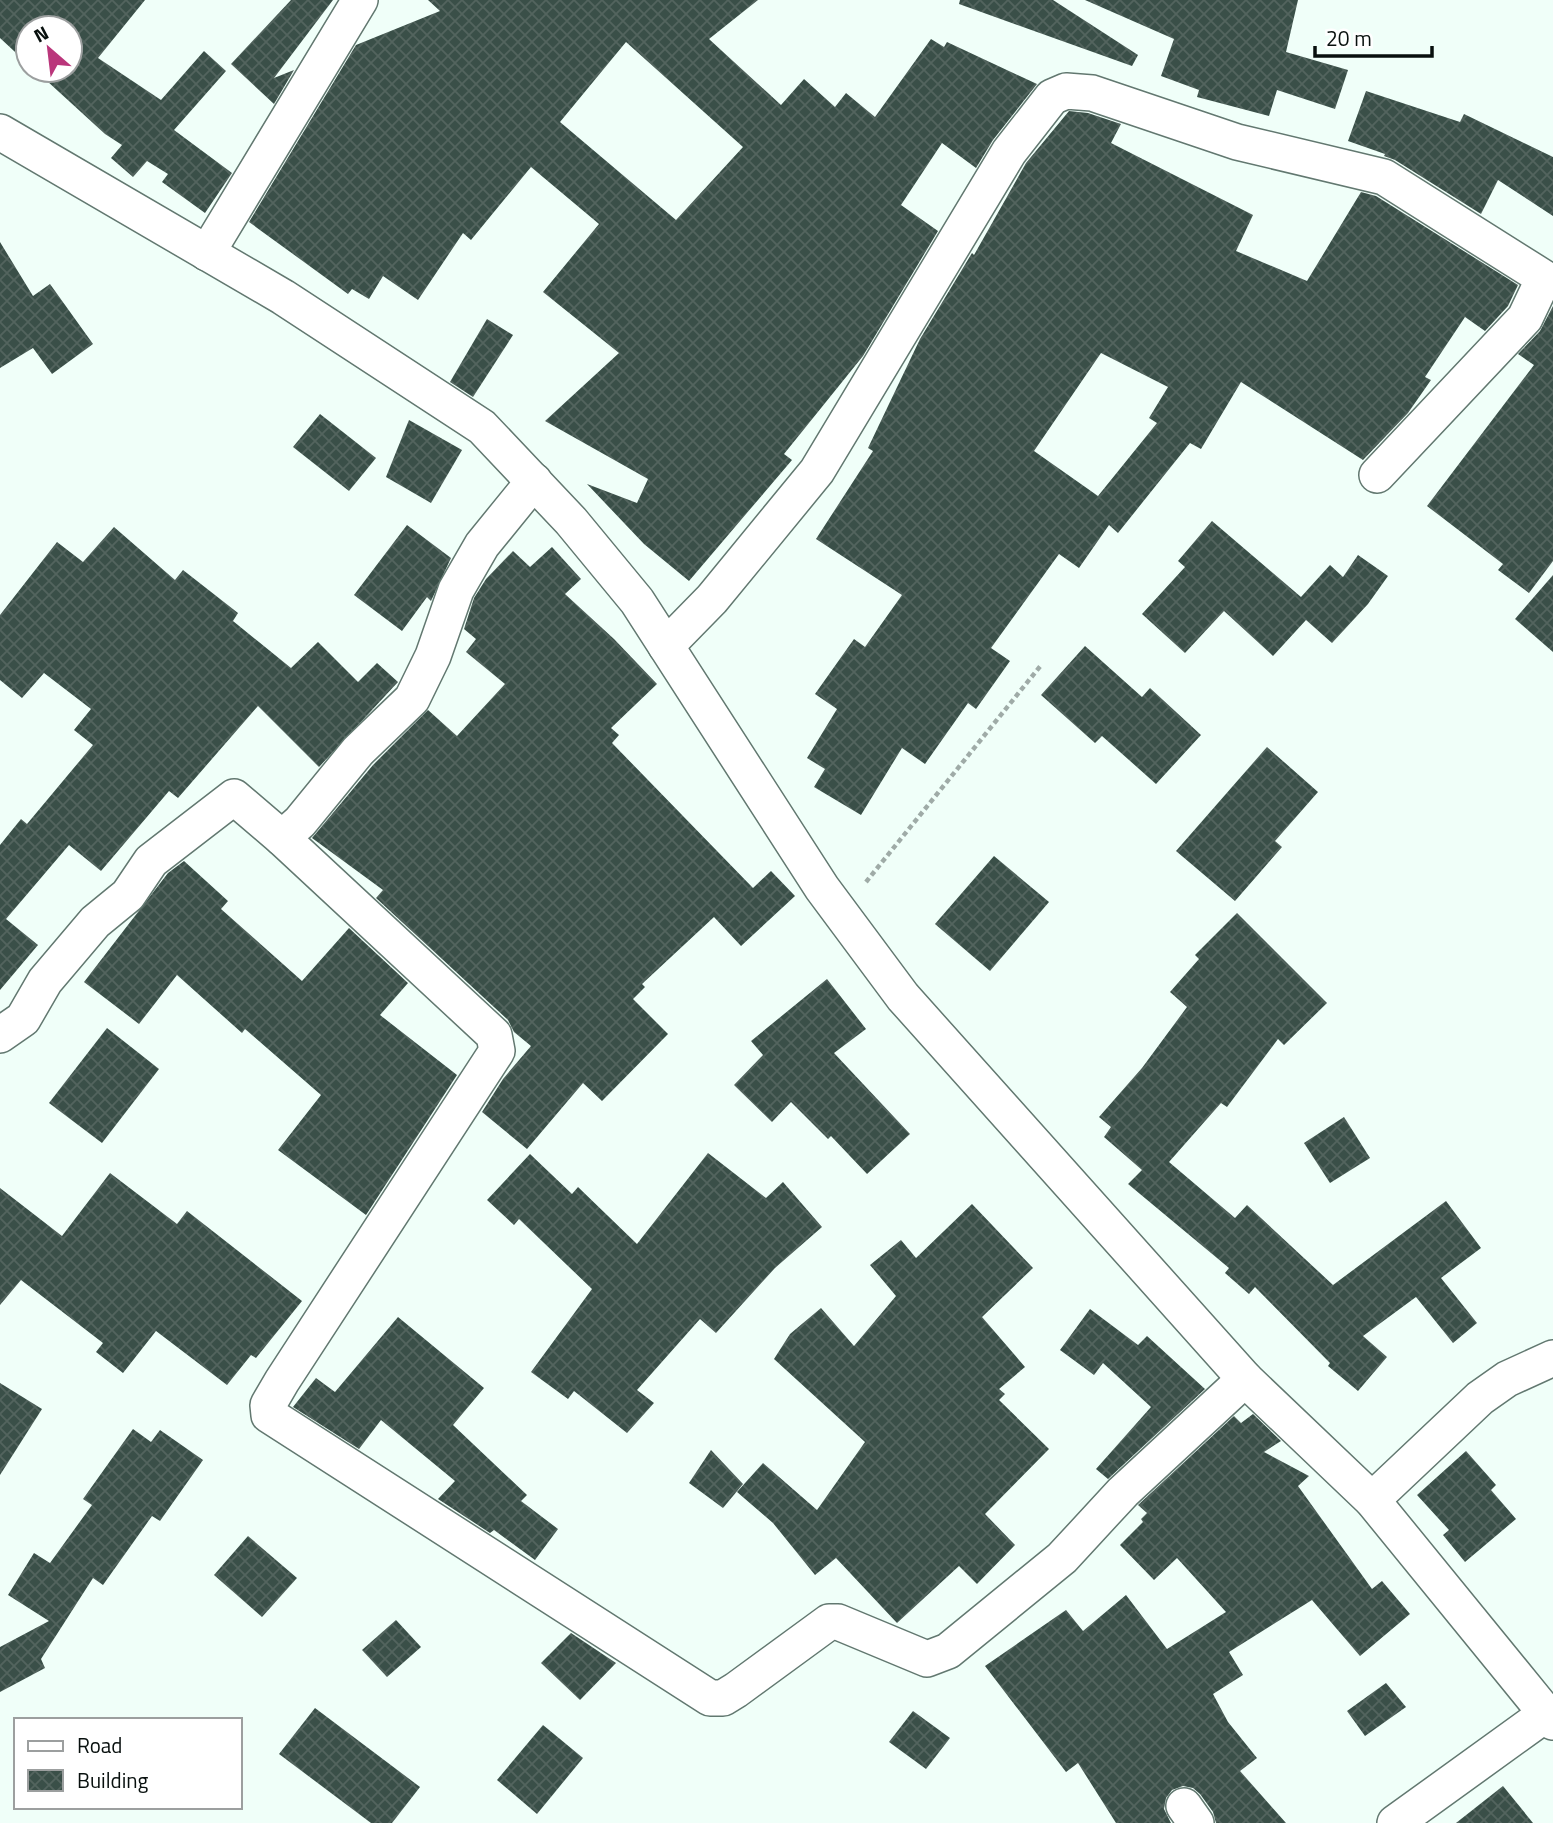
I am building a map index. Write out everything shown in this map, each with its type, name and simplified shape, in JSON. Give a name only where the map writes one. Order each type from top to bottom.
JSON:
[{"type":"street","points":[[206,253],[360,0]]},
{"type":"street","points":[[667,646],[712,600],[817,471],[1009,152],[1052,97],[1066,92],[1092,93],[1237,142],[1384,177],[1544,278],[1525,318],[1377,475]]},
{"type":"street","points":[[0,132],[283,298],[482,427],[534,481],[637,601],[840,913],[903,997],[1245,1379],[1372,1500],[1549,1718],[1395,1823]]},
{"type":"street","points":[[282,838],[300,822],[358,751],[412,699],[433,656],[456,590],[482,545],[534,481]]},
{"type":"street","points":[[0,1035],[23,1019],[45,981],[95,922],[128,895],[151,861],[234,797],[282,838],[484,1026],[498,1042],[497,1051],[282,1381],[268,1405],[269,1415],[710,1698],[723,1698],[736,1690],[829,1622],[838,1622],[927,1659],[947,1651],[1062,1558],[1123,1492],[1245,1379]]},
{"type":"street","points":[[1372,1500],[1480,1398],[1507,1379],[1553,1359]]},
{"type":"path","points":[[840,913],[1042,664]]},
{"type":"building","points":[[0,0],[145,0],[98,58],[161,100],[204,51],[226,71],[174,130],[232,173],[205,213],[162,182],[168,174],[147,161],[133,177],[111,158],[122,145],[105,134],[50,84],[84,84],[84,14],[14,14],[14,51],[0,38]]},
{"type":"building","points":[[291,0],[333,0],[274,78],[294,70],[274,104],[231,64]]},
{"type":"building","points":[[428,0],[758,0],[709,39],[781,105],[804,79],[835,107],[846,93],[875,117],[931,39],[944,47],[947,42],[1037,84],[993,140],[976,168],[942,143],[901,205],[938,231],[863,356],[784,454],[792,460],[689,581],[644,544],[587,484],[637,503],[648,479],[545,421],[619,353],[543,292],[599,224],[531,167],[471,240],[463,233],[418,300],[383,276],[369,299],[352,289],[348,294],[249,222],[356,45],[440,11]],"holes":[[[626,42],[743,147],[676,220],[560,122]]]},
{"type":"building","points":[[960,0],[1053,0],[1138,55],[1132,66],[959,4]]},
{"type":"building","points":[[1085,0],[1298,0],[1286,52],[1348,70],[1335,109],[1277,90],[1269,116],[1197,97],[1199,90],[1161,76],[1174,39]]},
{"type":"building","points":[[1366,91],[1460,122],[1464,114],[1553,157],[1553,216],[1498,180],[1481,214],[1395,160],[1384,156],[1385,154],[1348,141]]},
{"type":"building","points":[[1069,111],[1088,113],[1121,124],[1111,143],[1253,215],[1236,251],[1307,281],[1361,192],[1376,196],[1518,285],[1508,306],[1485,331],[1465,317],[1425,377],[1431,380],[1408,413],[1363,460],[1241,382],[1201,449],[1190,443],[1118,533],[1109,525],[1079,568],[1059,554],[991,648],[1010,661],[976,709],[968,703],[925,764],[902,748],[861,815],[814,787],[825,769],[807,758],[837,709],[815,694],[854,639],[865,647],[902,595],[816,539],[873,451],[868,448],[920,339],[972,253],[974,255],[1026,163]],"holes":[[[1101,353],[1168,387],[1149,418],[1157,423],[1098,496],[1034,451]]]},
{"type":"building","points":[[0,242],[33,296],[50,284],[93,344],[52,374],[33,348],[0,368]]},
{"type":"building","points":[[1553,306],[1553,561],[1529,593],[1498,570],[1503,564],[1427,506],[1534,365],[1518,354],[1540,331]]},
{"type":"building","points":[[487,319],[513,335],[473,397],[450,382]]},
{"type":"building","points":[[320,414],[376,458],[349,491],[293,447]]},
{"type":"building","points":[[409,420],[462,450],[431,503],[386,477]]},
{"type":"building","points":[[1212,521],[1301,597],[1330,565],[1343,577],[1358,555],[1388,576],[1368,604],[1332,643],[1306,620],[1273,656],[1224,611],[1185,653],[1142,614],[1185,567],[1178,561]]},
{"type":"building","points":[[407,525],[451,558],[431,601],[427,597],[402,631],[354,595]]},
{"type":"building","points":[[114,527],[175,580],[183,570],[238,613],[233,621],[291,668],[318,642],[358,682],[377,663],[398,682],[319,767],[258,706],[178,798],[169,791],[101,871],[69,845],[6,919],[38,945],[0,990],[0,845],[21,819],[27,824],[93,745],[74,730],[91,709],[44,673],[22,698],[0,680],[0,615],[57,542],[83,562]]},
{"type":"building","points":[[552,547],[581,579],[565,594],[657,684],[611,728],[619,735],[612,743],[753,888],[771,871],[795,896],[741,946],[714,917],[642,984],[645,987],[633,999],[668,1034],[602,1101],[583,1083],[527,1149],[482,1112],[503,1079],[531,1046],[514,1032],[508,1020],[376,898],[383,890],[312,838],[373,765],[428,710],[457,736],[505,684],[466,652],[476,639],[464,629],[474,598],[486,579],[513,551],[530,567]]},
{"type":"building","points":[[1553,575],[1553,652],[1515,619]]},
{"type":"building","points":[[1085,646],[1142,697],[1150,688],[1201,735],[1156,784],[1102,736],[1095,743],[1041,695]]},
{"type":"building","points":[[1267,747],[1318,792],[1275,841],[1282,847],[1235,901],[1176,851]]},
{"type":"building","points":[[994,856],[1049,902],[990,971],[935,924]]},
{"type":"building","points":[[184,861],[228,901],[221,909],[302,981],[349,928],[408,983],[380,1015],[457,1075],[366,1215],[278,1150],[321,1095],[245,1029],[242,1033],[177,975],[139,1024],[84,982],[168,873]]},
{"type":"building","points":[[1237,913],[1327,1003],[1284,1045],[1278,1039],[1227,1107],[1221,1103],[1169,1162],[1235,1218],[1247,1205],[1333,1285],[1446,1201],[1481,1248],[1441,1278],[1477,1323],[1453,1343],[1416,1297],[1363,1336],[1387,1357],[1358,1391],[1328,1366],[1330,1363],[1255,1287],[1249,1294],[1225,1273],[1229,1268],[1128,1184],[1142,1170],[1104,1137],[1111,1127],[1099,1117],[1142,1068],[1187,1007],[1170,992],[1199,959],[1195,955]]},
{"type":"building","points":[[827,979],[866,1029],[834,1053],[910,1134],[867,1174],[831,1136],[828,1139],[791,1102],[772,1122],[734,1085],[763,1055],[751,1041]]},
{"type":"building","points":[[107,1028],[159,1069],[102,1143],[49,1103]]},
{"type":"building","points":[[1344,1117],[1370,1158],[1330,1183],[1304,1143]]},
{"type":"building","points":[[708,1153],[766,1198],[783,1182],[822,1227],[775,1268],[716,1333],[700,1319],[637,1390],[654,1403],[627,1433],[574,1391],[568,1399],[531,1372],[592,1289],[519,1219],[514,1225],[487,1200],[530,1154],[572,1194],[578,1187],[637,1244]]},
{"type":"building","points":[[110,1173],[177,1224],[187,1211],[302,1301],[256,1358],[251,1355],[227,1385],[156,1331],[123,1373],[96,1352],[103,1343],[21,1280],[0,1305],[0,1188],[62,1236]]},
{"type":"building","points":[[972,1204],[1033,1268],[982,1317],[1025,1367],[999,1389],[1005,1394],[999,1400],[1049,1449],[985,1514],[1015,1545],[977,1584],[959,1566],[897,1623],[836,1558],[815,1575],[773,1523],[737,1492],[763,1463],[817,1510],[865,1442],[774,1359],[790,1334],[821,1308],[854,1346],[896,1296],[870,1265],[901,1240],[916,1258]]},
{"type":"building","points":[[1090,1309],[1138,1345],[1147,1336],[1205,1389],[1108,1479],[1096,1469],[1151,1407],[1103,1363],[1094,1375],[1060,1350]]},
{"type":"building","points":[[398,1317],[484,1388],[453,1425],[527,1495],[521,1501],[558,1529],[535,1560],[494,1530],[490,1533],[438,1499],[455,1481],[381,1420],[359,1449],[293,1407],[316,1378],[335,1392]]},
{"type":"building","points":[[0,1383],[42,1409],[0,1475]]},
{"type":"building","points":[[1253,1414],[1281,1441],[1264,1452],[1309,1476],[1298,1486],[1372,1589],[1382,1581],[1410,1614],[1360,1656],[1312,1600],[1229,1652],[1243,1675],[1213,1694],[1228,1722],[1257,1758],[1240,1771],[1286,1823],[1216,1823],[1213,1812],[1200,1794],[1193,1788],[1183,1786],[1172,1790],[1166,1798],[1164,1809],[1171,1823],[1116,1823],[1078,1763],[1066,1772],[985,1666],[1066,1610],[1083,1631],[1126,1595],[1167,1649],[1226,1612],[1177,1558],[1154,1580],[1120,1545],[1143,1522],[1141,1519],[1147,1513],[1138,1505],[1234,1416],[1241,1423]]},
{"type":"building","points":[[133,1429],[151,1442],[160,1430],[203,1460],[160,1521],[152,1516],[103,1585],[93,1578],[41,1659],[45,1668],[0,1692],[0,1647],[49,1621],[8,1595],[34,1553],[50,1563],[92,1505],[83,1499]]},
{"type":"building","points":[[711,1450],[743,1484],[723,1508],[689,1483]]},
{"type":"building","points":[[1466,1451],[1496,1485],[1491,1490],[1516,1519],[1465,1562],[1443,1535],[1449,1530],[1417,1495]]},
{"type":"building","points":[[248,1536],[297,1578],[262,1617],[214,1575]]},
{"type":"building","points":[[396,1620],[421,1647],[387,1677],[362,1650]]},
{"type":"building","points":[[571,1633],[616,1663],[580,1700],[541,1663]]},
{"type":"building","points":[[1386,1683],[1406,1707],[1365,1736],[1347,1711]]},
{"type":"building","points":[[315,1708],[420,1787],[392,1823],[371,1823],[279,1754]]},
{"type":"building","points":[[913,1711],[950,1738],[926,1769],[889,1742]]},
{"type":"building","points":[[543,1725],[583,1758],[537,1814],[497,1780]]},
{"type":"building","points":[[1503,1786],[1533,1823],[1456,1823]]}]
